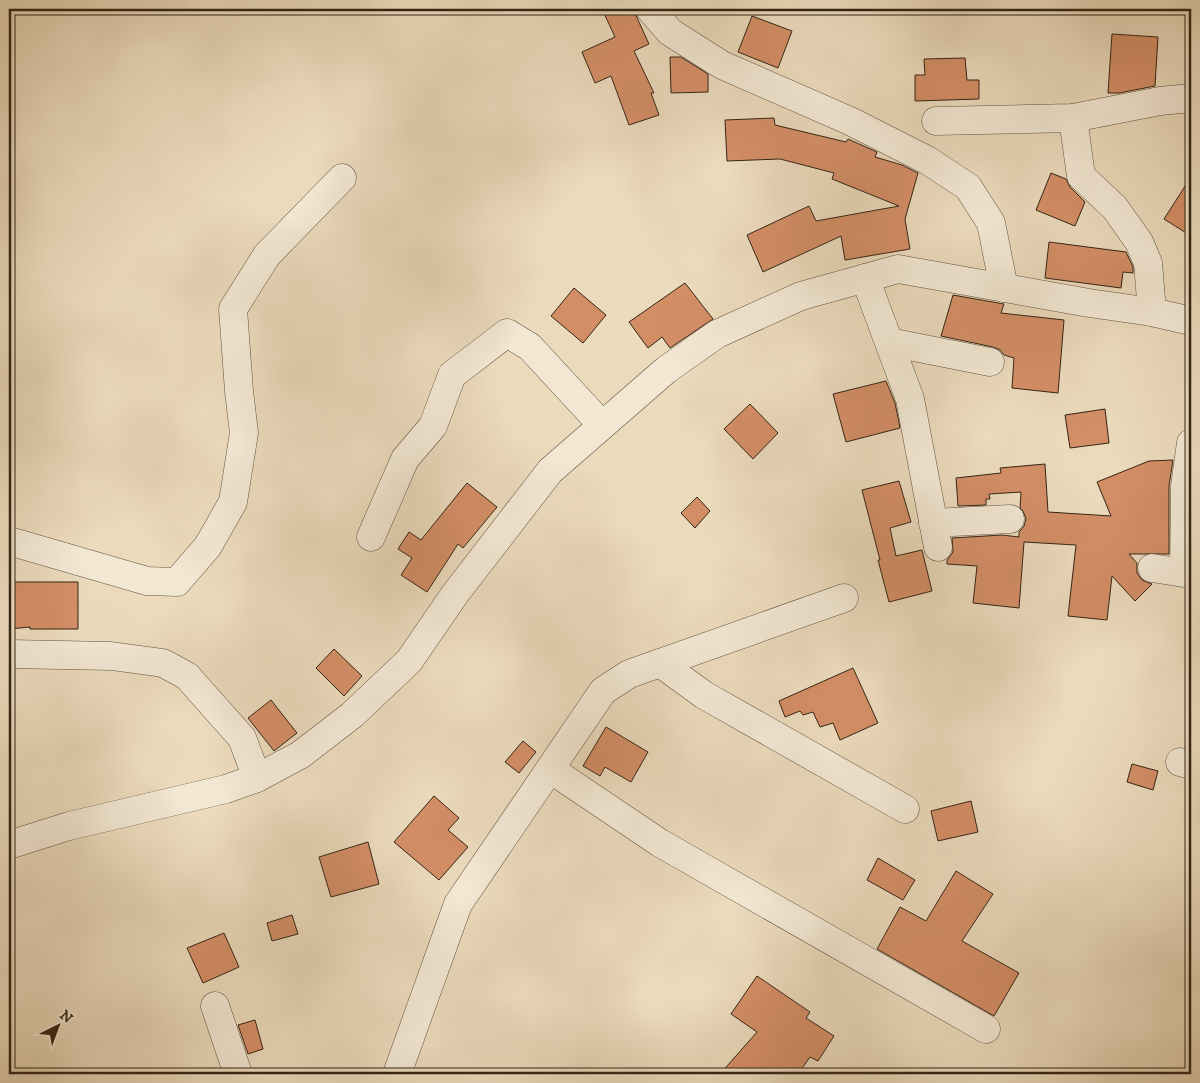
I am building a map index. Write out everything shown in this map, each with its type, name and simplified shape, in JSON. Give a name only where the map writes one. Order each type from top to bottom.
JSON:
[{"type":"street","points":[[650,9],[670,32],[722,65],[850,121],[927,160],[968,187],[991,223],[1004,288]]},
{"type":"street","points":[[936,121],[1072,118],[1160,101],[1191,98]]},
{"type":"street","points":[[1072,118],[1082,176],[1115,208],[1139,242],[1148,263],[1152,312]]},
{"type":"street","points":[[9,542],[147,581],[177,582],[208,546],[233,502],[244,433],[233,309],[267,255],[342,178]]},
{"type":"street","points":[[9,845],[69,826],[226,789],[257,778],[300,755],[344,721],[409,661],[455,594],[550,471],[666,370],[717,334],[801,296],[898,269],[1152,312],[1191,321]]},
{"type":"street","points":[[865,278],[910,399],[935,535],[1010,519]]},
{"type":"street","points":[[370,537],[405,459],[433,426],[452,375],[507,333],[530,347],[602,425]]},
{"type":"street","points":[[889,342],[990,362]]},
{"type":"street","points":[[1152,568],[1184,573],[1188,510],[1186,486],[1191,442]]},
{"type":"street","points":[[397,1074],[458,904],[602,691],[629,674],[844,598]]},
{"type":"street","points":[[9,654],[111,656],[163,663],[187,676],[242,738],[257,778]]},
{"type":"street","points":[[660,663],[704,696],[905,810]]},
{"type":"street","points":[[550,769],[660,843],[986,1029]]},
{"type":"street","points":[[215,1006],[238,1074]]},
{"type":"building","points":[[602,9],[633,9],[649,44],[634,51],[654,93],[651,93],[659,115],[629,125],[611,76],[595,83],[582,52],[615,37]]},
{"type":"building","points":[[752,16],[792,31],[778,68],[738,52]]},
{"type":"building","points":[[1112,34],[1158,37],[1155,86],[1119,93],[1108,93]]},
{"type":"building","points":[[670,57],[681,57],[708,74],[708,92],[671,93]]},
{"type":"building","points":[[965,58],[967,80],[979,80],[979,99],[915,101],[915,75],[925,75],[924,59]]},
{"type":"building","points":[[774,118],[775,125],[846,142],[848,139],[877,152],[875,157],[902,165],[918,173],[905,219],[910,249],[845,260],[841,236],[763,272],[747,235],[809,206],[816,221],[899,206],[832,179],[834,173],[780,159],[727,161],[725,120]]},
{"type":"building","points":[[1051,173],[1066,179],[1070,187],[1085,202],[1075,226],[1036,210]]},
{"type":"building","points":[[1191,177],[1191,236],[1164,219]]},
{"type":"building","points":[[1049,242],[1126,252],[1133,267],[1133,273],[1123,272],[1121,288],[1045,278]]},
{"type":"building","points":[[685,283],[713,319],[670,348],[662,337],[648,348],[629,322]]},
{"type":"building","points":[[574,288],[606,315],[583,343],[551,316]]},
{"type":"building","points":[[953,295],[1004,304],[1001,313],[1064,320],[1058,393],[1012,388],[1014,358],[1004,355],[1000,350],[993,347],[941,336]]},
{"type":"building","points":[[886,381],[895,403],[900,428],[846,442],[833,394]]},
{"type":"building","points":[[750,404],[778,433],[753,459],[724,429]]},
{"type":"building","points":[[1105,409],[1109,443],[1070,448],[1065,415]]},
{"type":"building","points":[[1173,460],[1169,486],[1169,554],[1129,554],[1137,563],[1137,573],[1142,580],[1152,584],[1135,601],[1112,576],[1107,620],[1068,616],[1076,545],[1024,542],[1019,608],[973,603],[977,566],[947,564],[947,560],[953,552],[952,538],[1002,535],[1019,537],[1019,532],[1024,526],[1026,519],[1020,508],[1021,492],[989,494],[990,499],[986,499],[986,505],[958,506],[956,478],[1001,473],[1000,468],[1045,464],[1048,512],[1111,516],[1097,482],[1149,461]]},
{"type":"building","points":[[899,481],[911,522],[890,528],[896,556],[922,550],[932,591],[889,602],[862,490]]},
{"type":"building","points":[[467,483],[497,507],[463,548],[458,544],[427,592],[401,575],[412,558],[398,549],[409,532],[421,540]]},
{"type":"building","points":[[697,497],[710,511],[695,528],[681,513]]},
{"type":"building","points":[[9,582],[78,582],[78,629],[30,629],[30,627],[9,629]]},
{"type":"building","points":[[334,649],[362,676],[344,696],[316,668]]},
{"type":"building","points":[[853,668],[878,723],[840,740],[833,723],[820,727],[813,712],[803,715],[800,711],[785,717],[779,701]]},
{"type":"building","points":[[271,700],[297,733],[274,751],[248,718]]},
{"type":"building","points":[[606,727],[648,752],[631,782],[605,767],[600,776],[583,766]]},
{"type":"building","points":[[523,741],[536,752],[519,773],[505,762]]},
{"type":"building","points":[[1132,764],[1158,771],[1153,790],[1127,782]]},
{"type":"building","points":[[434,796],[459,818],[448,830],[468,847],[439,880],[394,842]]},
{"type":"building","points":[[971,801],[978,832],[938,841],[931,811]]},
{"type":"building","points":[[368,842],[379,884],[331,897],[319,857]]},
{"type":"building","points":[[878,858],[915,880],[903,900],[867,880]]},
{"type":"building","points":[[956,871],[993,894],[962,941],[1019,973],[994,1016],[877,949],[900,907],[926,921]]},
{"type":"building","points":[[292,915],[298,934],[272,941],[267,923]]},
{"type":"building","points":[[224,933],[239,967],[203,983],[187,948]]},
{"type":"building","points":[[757,976],[810,1012],[806,1018],[834,1036],[818,1061],[810,1057],[798,1074],[720,1074],[757,1032],[731,1014]]},
{"type":"building","points":[[255,1020],[263,1049],[248,1054],[238,1025]]}]
